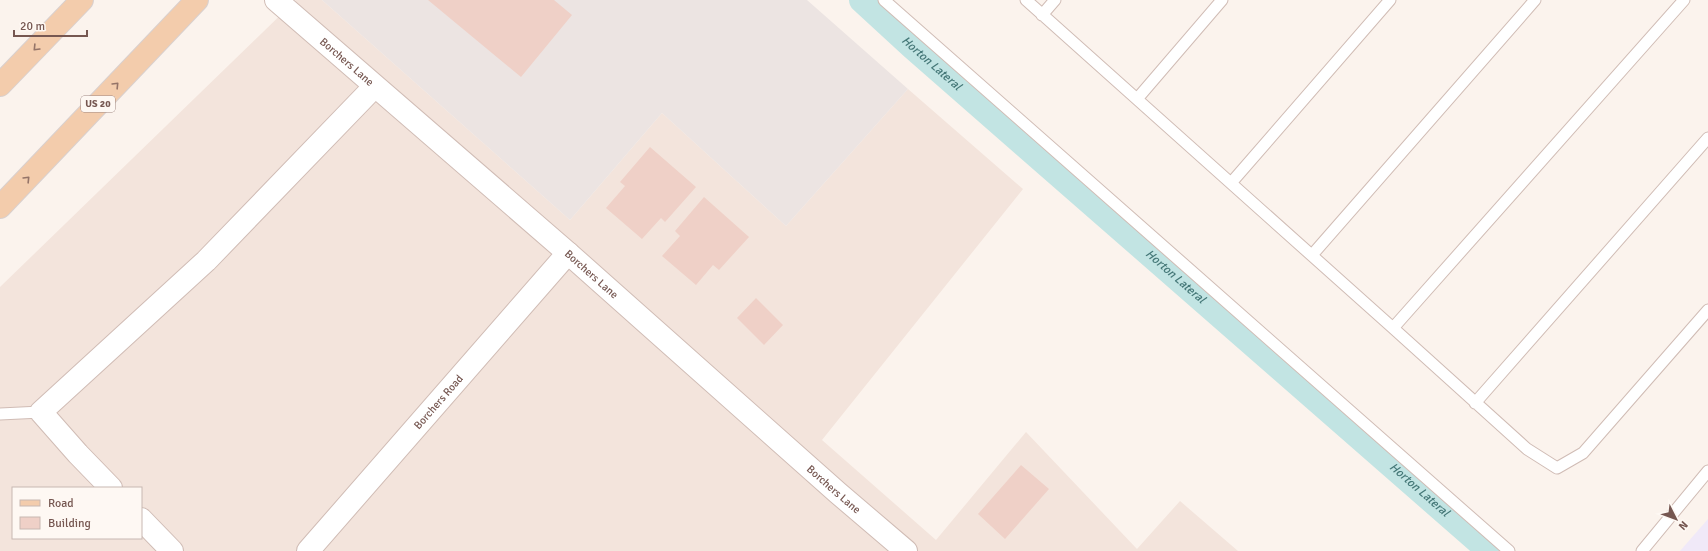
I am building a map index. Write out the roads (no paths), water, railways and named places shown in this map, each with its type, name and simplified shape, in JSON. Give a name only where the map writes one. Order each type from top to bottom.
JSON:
[{"type":"main road","points":[[0,85],[82,0]]},
{"type":"main road","name":"US 20","points":[[0,207],[197,0]]},
{"type":"street","name":"Borchers Lane","points":[[276,0],[374,87],[568,253],[838,493],[906,551]]},
{"type":"street","points":[[110,487],[78,454],[41,412],[206,261],[374,87]]},
{"type":"street","name":"Borchers Road","points":[[308,551],[568,253]]},
{"type":"street","points":[[142,520],[172,551]]},
{"type":"lane","points":[[884,0],[1509,551]]},
{"type":"lane","points":[[1026,0],[1312,255],[1526,449],[1557,468],[1583,453],[1708,310]]},
{"type":"lane","points":[[1042,15],[1055,0]]},
{"type":"lane","points":[[1137,99],[1222,0]]},
{"type":"lane","points":[[1231,183],[1390,0]]},
{"type":"lane","points":[[1312,255],[1534,0]]},
{"type":"lane","points":[[1393,328],[1684,0]]},
{"type":"lane","points":[[1475,403],[1708,138]]},
{"type":"lane","points":[[0,414],[41,412]]},
{"type":"lane","points":[[1642,551],[1708,471]]},
{"type":"waterway","name":"Horton Lateral","points":[[862,0],[912,46],[1490,551]]}]
